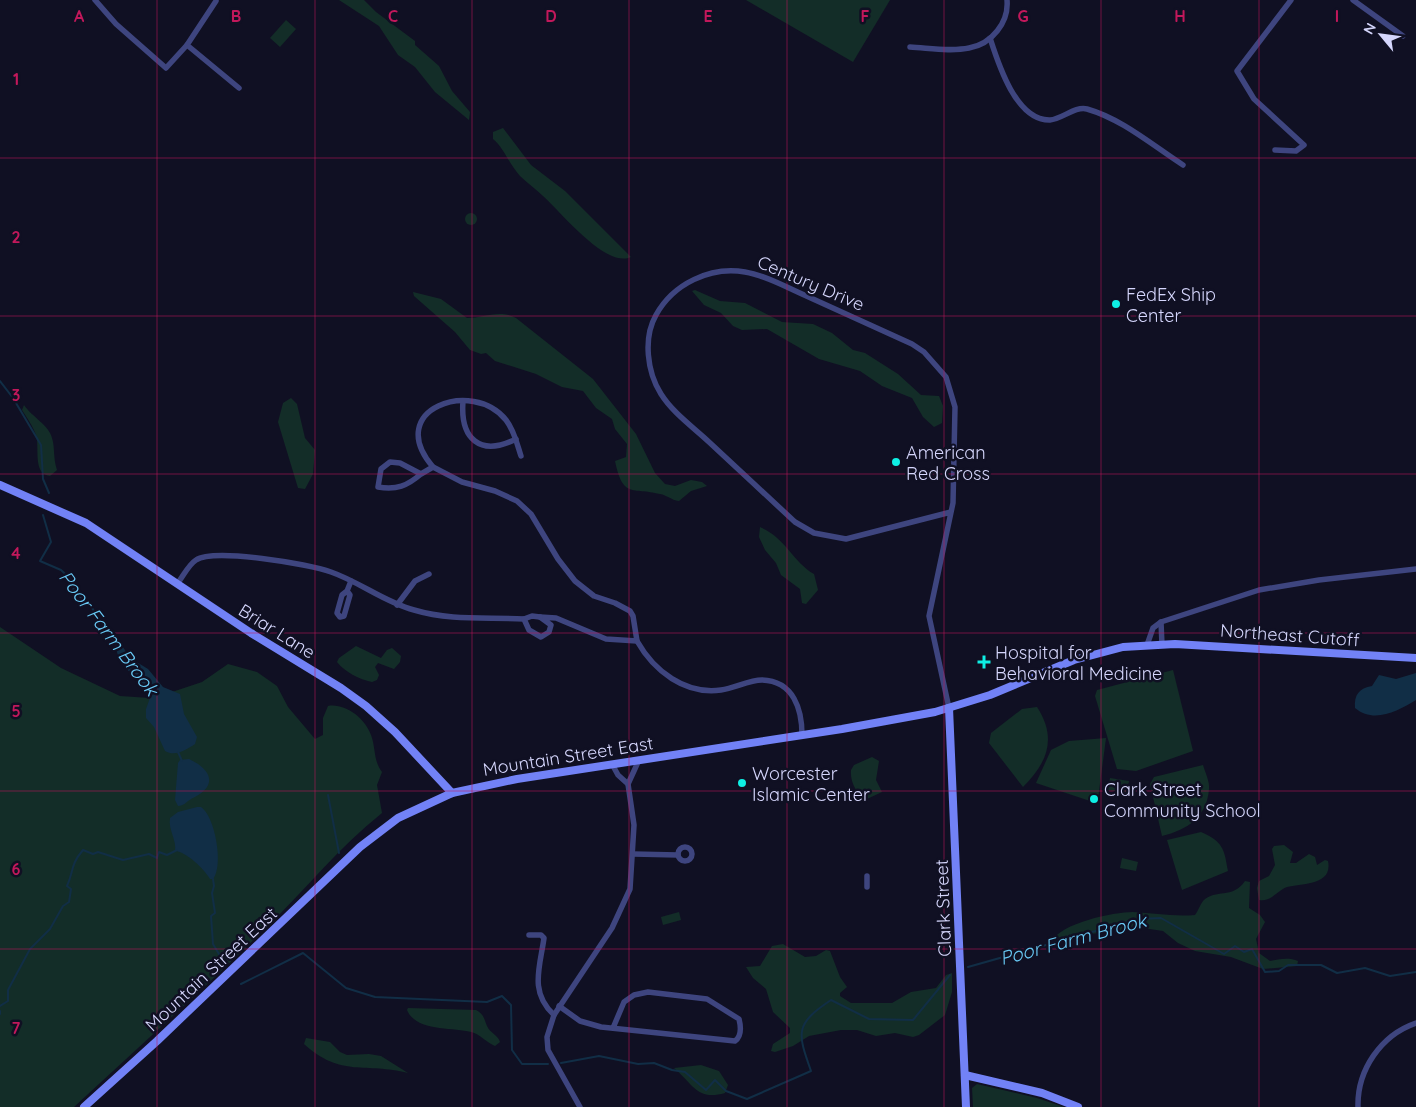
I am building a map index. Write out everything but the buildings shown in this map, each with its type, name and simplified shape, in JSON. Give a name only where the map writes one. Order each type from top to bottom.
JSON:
[{"type":"main road","name":"Briar Lane","points":[[0,485],[69,515],[106,536],[366,706],[400,736],[452,793]]},
{"type":"main road","name":"Mountain Street East","points":[[84,1107],[164,1034],[360,847],[398,818],[452,793],[488,784],[885,722],[949,708],[1014,686],[1074,660],[1123,647],[1162,644]]},
{"type":"main road","name":"Northeast Cutoff","points":[[1162,644],[1416,658]]},
{"type":"main road","name":"Clark Street","points":[[949,708],[966,1107]]},
{"type":"main road","points":[[965,1074],[1042,1093],[1078,1107]]},
{"type":"street","points":[[95,0],[116,24],[166,68],[187,45],[216,1]]},
{"type":"street","points":[[910,47],[969,48],[981,44],[990,38],[1006,17],[1007,0]]},
{"type":"street","points":[[1275,150],[1296,150],[1304,145],[1254,99],[1237,71],[1290,0]]},
{"type":"street","points":[[1354,0],[1403,36]]},
{"type":"street","points":[[990,38],[1008,85],[1028,110],[1040,117],[1052,120],[1081,108],[1091,111],[1118,122],[1183,165]]},
{"type":"street","points":[[187,45],[238,88]]},
{"type":"street","name":"Century Drive","points":[[949,708],[929,616],[951,512],[957,428],[955,406],[946,377],[924,352],[912,344],[774,281],[745,272],[720,271],[696,278],[683,285],[662,305],[652,322],[648,344],[650,366],[659,392],[676,412],[795,522],[814,533],[846,539],[951,512]]},
{"type":"street","points":[[521,456],[516,439],[507,421],[501,414],[491,408],[451,400],[434,406],[419,427],[419,444],[433,467],[462,482],[495,491],[517,501],[531,514],[560,562],[576,581],[594,596],[616,603],[630,611],[633,616],[637,641],[661,672],[697,689],[721,690],[761,680],[783,687],[797,700],[802,720],[802,735]]},
{"type":"street","points":[[463,401],[464,427],[474,441],[488,447],[496,447],[516,439]]},
{"type":"street","points":[[421,474],[400,463],[390,462],[381,468],[378,487],[394,489],[405,486],[433,467]]},
{"type":"street","points":[[177,584],[196,560],[215,556],[256,558],[311,566],[331,572],[397,605],[417,611],[458,619],[524,619],[532,616],[556,618],[606,639],[637,641]]},
{"type":"street","points":[[1147,645],[1153,628],[1161,622],[1259,590],[1306,582],[1416,569]]},
{"type":"street","points":[[397,605],[415,581],[429,574]]},
{"type":"street","points":[[347,591],[351,581]]},
{"type":"street","points":[[524,619],[529,630],[542,637],[545,636],[551,627],[547,620],[540,617]]},
{"type":"street","points":[[1161,622],[1162,644]]},
{"type":"street","points":[[580,1107],[548,1050],[547,1037],[554,1014],[620,914],[630,889],[634,826],[628,784],[639,760]]},
{"type":"street","points":[[612,764],[618,775],[628,784]]},
{"type":"street","points":[[633,854],[678,855]]},
{"type":"street","points":[[867,876],[867,887]]},
{"type":"street","points":[[529,935],[541,935],[544,938],[538,995],[543,1005],[554,1014]]},
{"type":"street","points":[[559,1006],[580,1021],[613,1028],[735,1041],[741,1028],[739,1019],[708,1000],[648,992],[634,995],[624,1002],[613,1028]]},
{"type":"street","points":[[1358,1107],[1361,1082],[1375,1053],[1391,1035],[1416,1023]]},
{"type":"green space","points":[[339,0],[364,0],[376,12],[415,41],[415,45],[439,66],[452,91],[470,112],[469,120],[435,92],[415,67],[398,55],[379,26]]},
{"type":"green space","points":[[746,0],[890,0],[853,62]]},
{"type":"green space","points":[[286,20],[296,29],[280,47],[270,38]]},
{"type":"green space","points":[[503,128],[531,165],[565,191],[631,257],[621,258],[609,255],[597,247],[520,176],[493,139],[493,132]]},
{"type":"green space","points":[[469,213],[473,213],[477,219],[473,225],[469,225],[465,221],[465,217]]},
{"type":"green space","points":[[695,290],[720,301],[745,303],[782,322],[813,324],[832,333],[853,350],[865,353],[898,374],[921,395],[939,396],[943,406],[942,423],[934,427],[923,417],[912,398],[882,386],[860,371],[819,359],[767,329],[742,330],[733,326],[721,313],[704,305],[692,291]]},
{"type":"green space","points":[[413,292],[441,299],[467,318],[504,314],[516,318],[593,379],[636,434],[655,473],[665,484],[675,486],[691,480],[702,482],[707,486],[691,491],[679,501],[650,492],[636,491],[625,486],[621,481],[615,461],[626,457],[627,444],[615,429],[612,419],[596,408],[583,391],[562,387],[536,374],[495,361],[486,353],[481,354],[470,350],[455,332],[414,296]]},
{"type":"green space","points":[[291,398],[297,404],[305,438],[315,450],[313,474],[305,489],[298,488],[278,422],[283,403]]},
{"type":"green space","points":[[24,405],[44,425],[52,438],[57,470],[50,476],[44,474],[39,465],[36,435],[22,410]]},
{"type":"green space","points":[[760,527],[783,543],[806,569],[814,574],[818,590],[806,604],[802,603],[800,589],[781,575],[776,563],[765,550],[759,537]]},
{"type":"green space","points":[[0,627],[61,668],[120,696],[150,698],[175,691],[202,682],[228,664],[257,672],[277,686],[288,707],[315,739],[323,735],[323,718],[328,706],[341,707],[354,713],[368,729],[373,740],[377,763],[382,772],[377,785],[382,813],[351,840],[242,951],[74,1107],[0,1107]]},
{"type":"green space","points":[[356,646],[381,658],[387,650],[392,648],[401,656],[400,662],[394,669],[378,663],[375,667],[379,675],[377,680],[372,682],[362,679],[353,675],[337,662],[339,658]]},
{"type":"green space","points":[[1173,670],[1193,751],[1136,771],[1117,769],[1095,696],[1097,690]]},
{"type":"green space","points":[[1037,707],[1047,729],[1047,749],[1039,768],[1023,787],[989,743],[991,733],[1022,709]]},
{"type":"green space","points":[[1106,738],[1098,799],[1090,801],[1036,783],[1051,750],[1069,741]]},
{"type":"green space","points":[[872,757],[879,761],[876,780],[882,792],[867,799],[854,787],[851,770],[854,765]]},
{"type":"green space","points":[[1203,765],[1209,786],[1207,799],[1200,815],[1180,830],[1162,836],[1150,784],[1154,777]]},
{"type":"green space","points":[[1110,778],[1129,781],[1127,793],[1108,790]]},
{"type":"green space","points":[[1201,832],[1214,839],[1224,851],[1228,871],[1182,890],[1167,840]]},
{"type":"green space","points":[[1284,845],[1293,852],[1290,863],[1296,863],[1309,854],[1315,857],[1317,865],[1325,860],[1328,861],[1326,875],[1315,882],[1287,887],[1271,898],[1259,900],[1257,888],[1259,881],[1269,876],[1275,865],[1272,849],[1274,846]]},
{"type":"green space","points":[[1122,858],[1138,862],[1136,871],[1120,868]]},
{"type":"green space","points":[[1245,881],[1250,882],[1249,908],[1260,915],[1265,922],[1256,939],[1259,953],[1270,961],[1291,959],[1298,961],[1297,966],[1263,969],[1231,957],[1195,951],[1178,943],[1163,931],[1143,928],[1090,934],[1051,942],[1065,929],[1101,916],[1133,912],[1195,915],[1203,901],[1208,897],[1235,890]]},
{"type":"green space","points":[[679,912],[681,920],[663,925],[661,917]]},
{"type":"green space","points":[[783,944],[805,957],[816,956],[826,950],[830,951],[840,977],[847,987],[840,993],[840,996],[851,1003],[892,1003],[911,992],[936,988],[946,975],[952,973],[952,992],[945,1015],[919,1035],[913,1037],[895,1033],[876,1036],[857,1030],[841,1030],[809,1036],[793,1046],[775,1052],[771,1051],[773,1044],[790,1033],[790,1028],[773,1012],[766,989],[753,978],[746,967],[760,966],[772,946]]},
{"type":"green space","points":[[408,1008],[476,1010],[482,1015],[488,1028],[500,1042],[495,1046],[471,1032],[426,1025],[412,1017],[407,1010]]},
{"type":"green space","points":[[306,1038],[330,1042],[340,1052],[347,1055],[369,1054],[381,1056],[408,1073],[354,1067],[330,1061],[317,1055],[304,1044]]},
{"type":"green space","points":[[701,1065],[719,1071],[728,1085],[725,1093],[708,1095],[702,1093],[696,1090],[674,1068]]},
{"type":"green space","points":[[977,1084],[1037,1098],[1064,1107],[973,1107],[972,1088]]},
{"type":"water","points":[[113,639],[119,641],[130,658],[148,669],[163,687],[180,694],[184,714],[197,737],[195,744],[177,753],[165,751],[154,727],[146,718],[146,709],[150,698],[148,691],[120,662]]},
{"type":"water","points":[[1416,673],[1416,700],[1394,712],[1386,714],[1370,715],[1362,713],[1355,708],[1355,699],[1358,693],[1364,688],[1372,686],[1379,675],[1396,679]]},
{"type":"water","points":[[189,759],[197,763],[207,773],[209,784],[200,794],[183,805],[178,806],[175,800],[178,763],[180,760]]},
{"type":"water","points":[[201,807],[206,812],[214,830],[218,864],[213,879],[210,879],[185,854],[175,851],[170,818],[178,812]]},
{"type":"waterway","name":"Poor Farm Brook","points":[[0,381],[13,398],[41,445],[43,479],[49,493]]},
{"type":"waterway","name":"Poor Farm Brook","points":[[43,515],[51,542],[40,561],[61,570],[78,586],[72,590],[90,605],[114,641]]},
{"type":"waterway","name":"Poor Farm Brook","points":[[178,752],[182,761]]},
{"type":"waterway","points":[[328,795],[339,853]]},
{"type":"waterway","points":[[0,1006],[8,1001],[8,990],[30,949],[50,929],[63,906],[69,902],[71,889],[67,886],[74,864],[83,850],[93,854],[98,852],[123,860],[149,854],[157,858],[159,852],[167,855],[177,850]]},
{"type":"waterway","name":"Poor Farm Brook","points":[[213,879],[212,893],[215,913],[211,916],[213,944],[225,964]]},
{"type":"waterway","name":"Poor Farm Brook","points":[[968,967],[1138,919],[1161,918],[1224,954],[1235,946],[1244,952],[1252,949],[1265,972],[1279,971],[1288,965],[1321,965],[1337,973],[1365,968],[1390,976],[1416,972]]},
{"type":"waterway","name":"Poor Farm Brook","points":[[241,984],[303,953],[346,988],[375,997],[487,1002],[502,996],[511,1005],[512,1050],[522,1064],[548,1064]]},
{"type":"waterway","name":"Poor Farm Brook","points":[[561,1063],[599,1056],[638,1064],[654,1063],[672,1070],[685,1072],[706,1090],[715,1080],[726,1091],[747,1099],[811,1071],[803,1047],[802,1030],[811,1016],[831,1000],[869,1019],[913,1020],[950,975]]},
{"type":"place","name":"FedEx Ship Center","points":[[1116,304]]},
{"type":"place","name":"American Red Cross","points":[[896,462]]},
{"type":"place","name":"Hospital for Behavioral Medicine","points":[[984,662]]},
{"type":"place","name":"Worcester Islamic Center","points":[[742,783]]},
{"type":"place","name":"Clark Street Community School","points":[[1094,799]]}]
